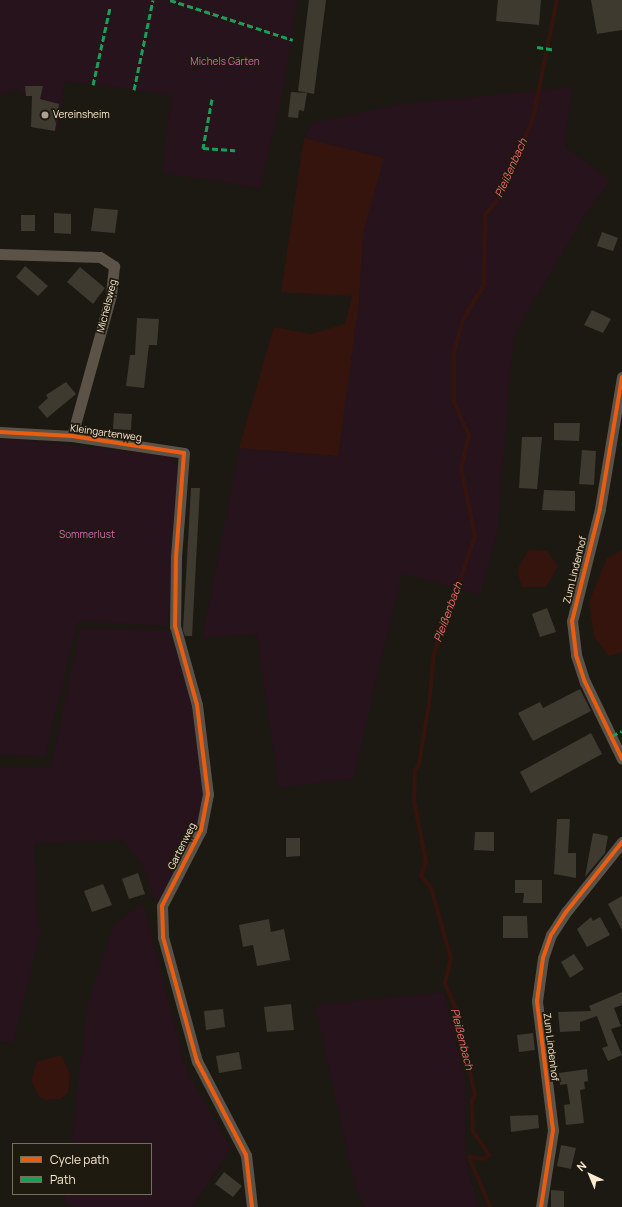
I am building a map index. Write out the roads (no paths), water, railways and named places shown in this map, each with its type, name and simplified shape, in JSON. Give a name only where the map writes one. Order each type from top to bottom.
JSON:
[{"type":"street","name":"Michelsweg","points":[[0,254],[100,257],[114,266],[111,295],[72,436]]},
{"type":"street","name":"Zum Lindenhof","points":[[622,377],[600,509],[572,621],[576,655],[585,682],[622,759]]},
{"type":"street","name":"Kleingartenweg","points":[[0,432],[72,436],[184,453]]},
{"type":"street","name":"Gartenweg","points":[[184,453],[176,557],[175,626],[197,705],[208,794],[201,830],[162,906],[163,937],[197,1061],[246,1155],[252,1207]]},
{"type":"street","name":"Zum Lindenhof","points":[[541,1207],[553,1130],[537,1001],[542,958],[551,935],[566,912],[622,842]]},
{"type":"waterway","name":"Pleißenbach","points":[[490,1207],[469,1157],[485,1159],[489,1155],[473,1132],[472,1100],[475,1095],[456,1009],[445,984],[451,959],[431,888],[421,876],[426,862],[414,801],[415,771],[419,764],[429,704],[434,653],[475,537],[461,468],[469,436],[454,403],[454,352],[463,320],[484,285],[485,215],[499,199],[533,118],[557,0]]},
{"type":"place","name":"Vereinsheim","points":[[45,115]]},
{"type":"park label","name":"Michels Gärten","points":[[225,62]]},
{"type":"park label","name":"Sommerlust","points":[[87,535]]}]
